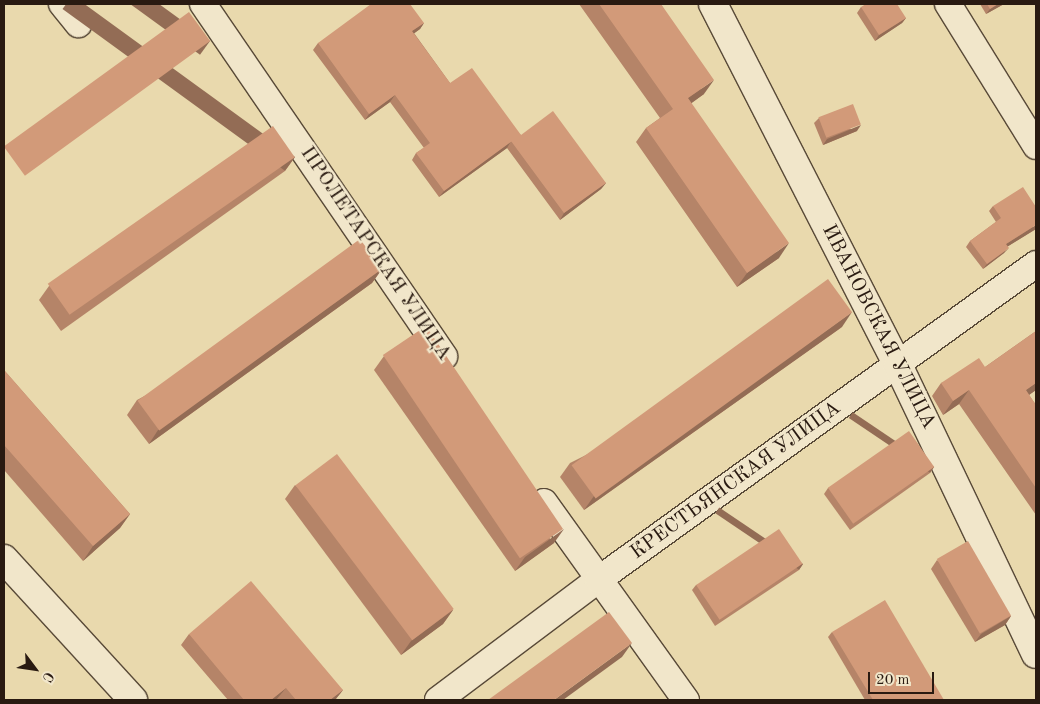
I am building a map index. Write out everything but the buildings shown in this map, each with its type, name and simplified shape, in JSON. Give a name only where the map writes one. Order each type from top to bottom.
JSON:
[{"type":"street","points":[[62,4],[78,24]]},
{"type":"street","name":"ПРОЛЕТАРСКАЯ УЛИЦА","points":[[203,4],[458,375]]},
{"type":"street","name":"ИВАНОВСКАЯ УЛИЦА","points":[[713,4],[898,365],[1036,654]]},
{"type":"street","points":[[948,4],[1036,146]]},
{"type":"street","name":"КРЕСТЬЯНСКАЯ УЛИЦА","points":[[438,700],[598,580],[1036,264]]},
{"type":"street","points":[[529,480],[598,580],[686,700]]},
{"type":"street","points":[[4,559],[133,700]]}]
